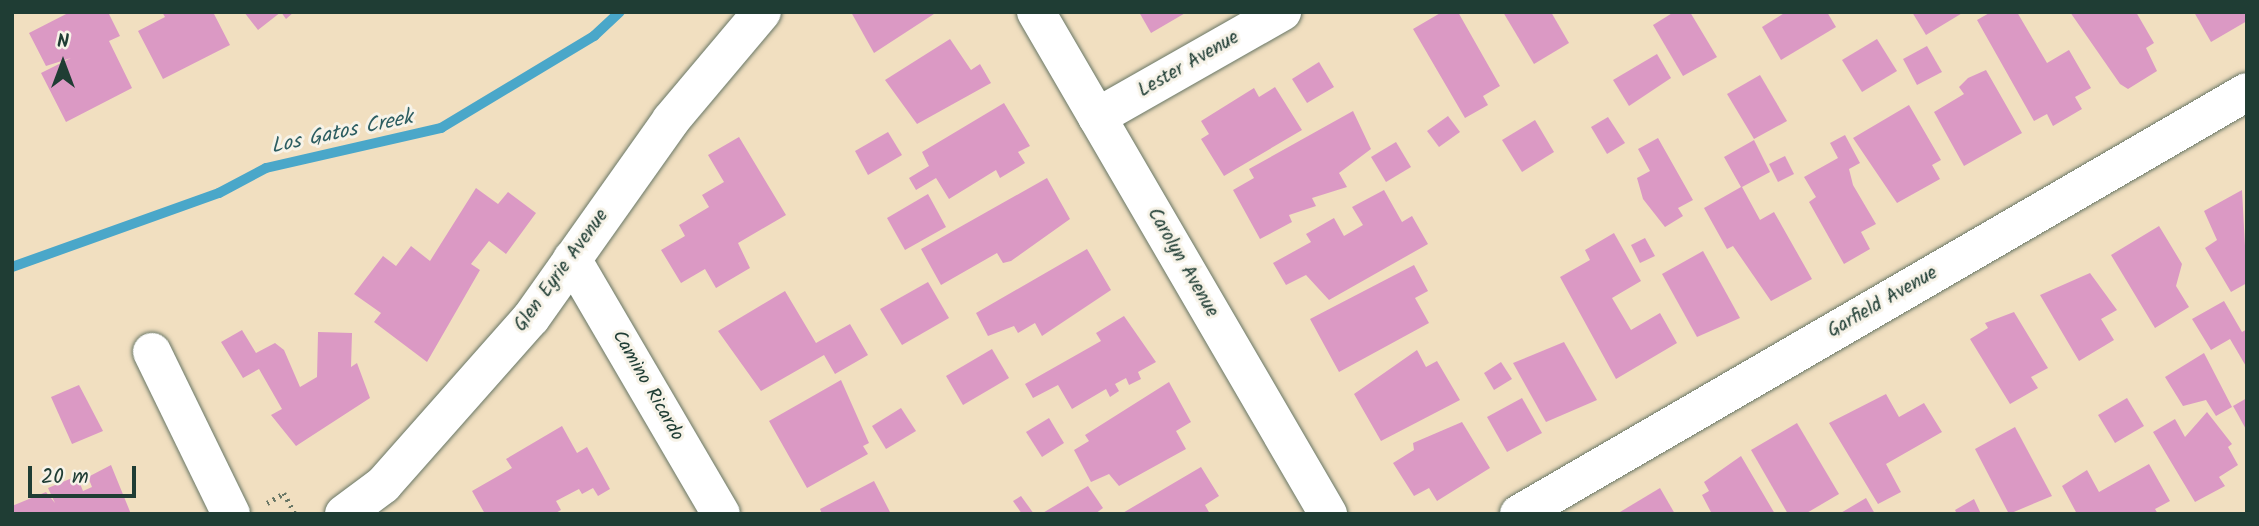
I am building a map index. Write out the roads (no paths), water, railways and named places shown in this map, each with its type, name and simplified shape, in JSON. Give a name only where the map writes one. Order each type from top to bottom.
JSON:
[{"type":"street","name":"Glen Eyrie Avenue","points":[[344,514],[402,464],[531,318],[671,120],[762,12]]},
{"type":"street","name":"Carolyn Avenue","points":[[1036,12],[1328,514]]},
{"type":"street","name":"Lester Avenue","points":[[1097,117],[1282,12]]},
{"type":"street","name":"Garfield Avenue","points":[[1519,514],[2247,92]]},
{"type":"street","name":"Camino Ricardo","points":[[572,259],[721,514]]},
{"type":"street","points":[[152,352],[245,510]]},
{"type":"waterway","name":"Los Gatos Creek","points":[[12,267],[219,193],[266,168],[441,128],[594,36],[620,12]]}]
